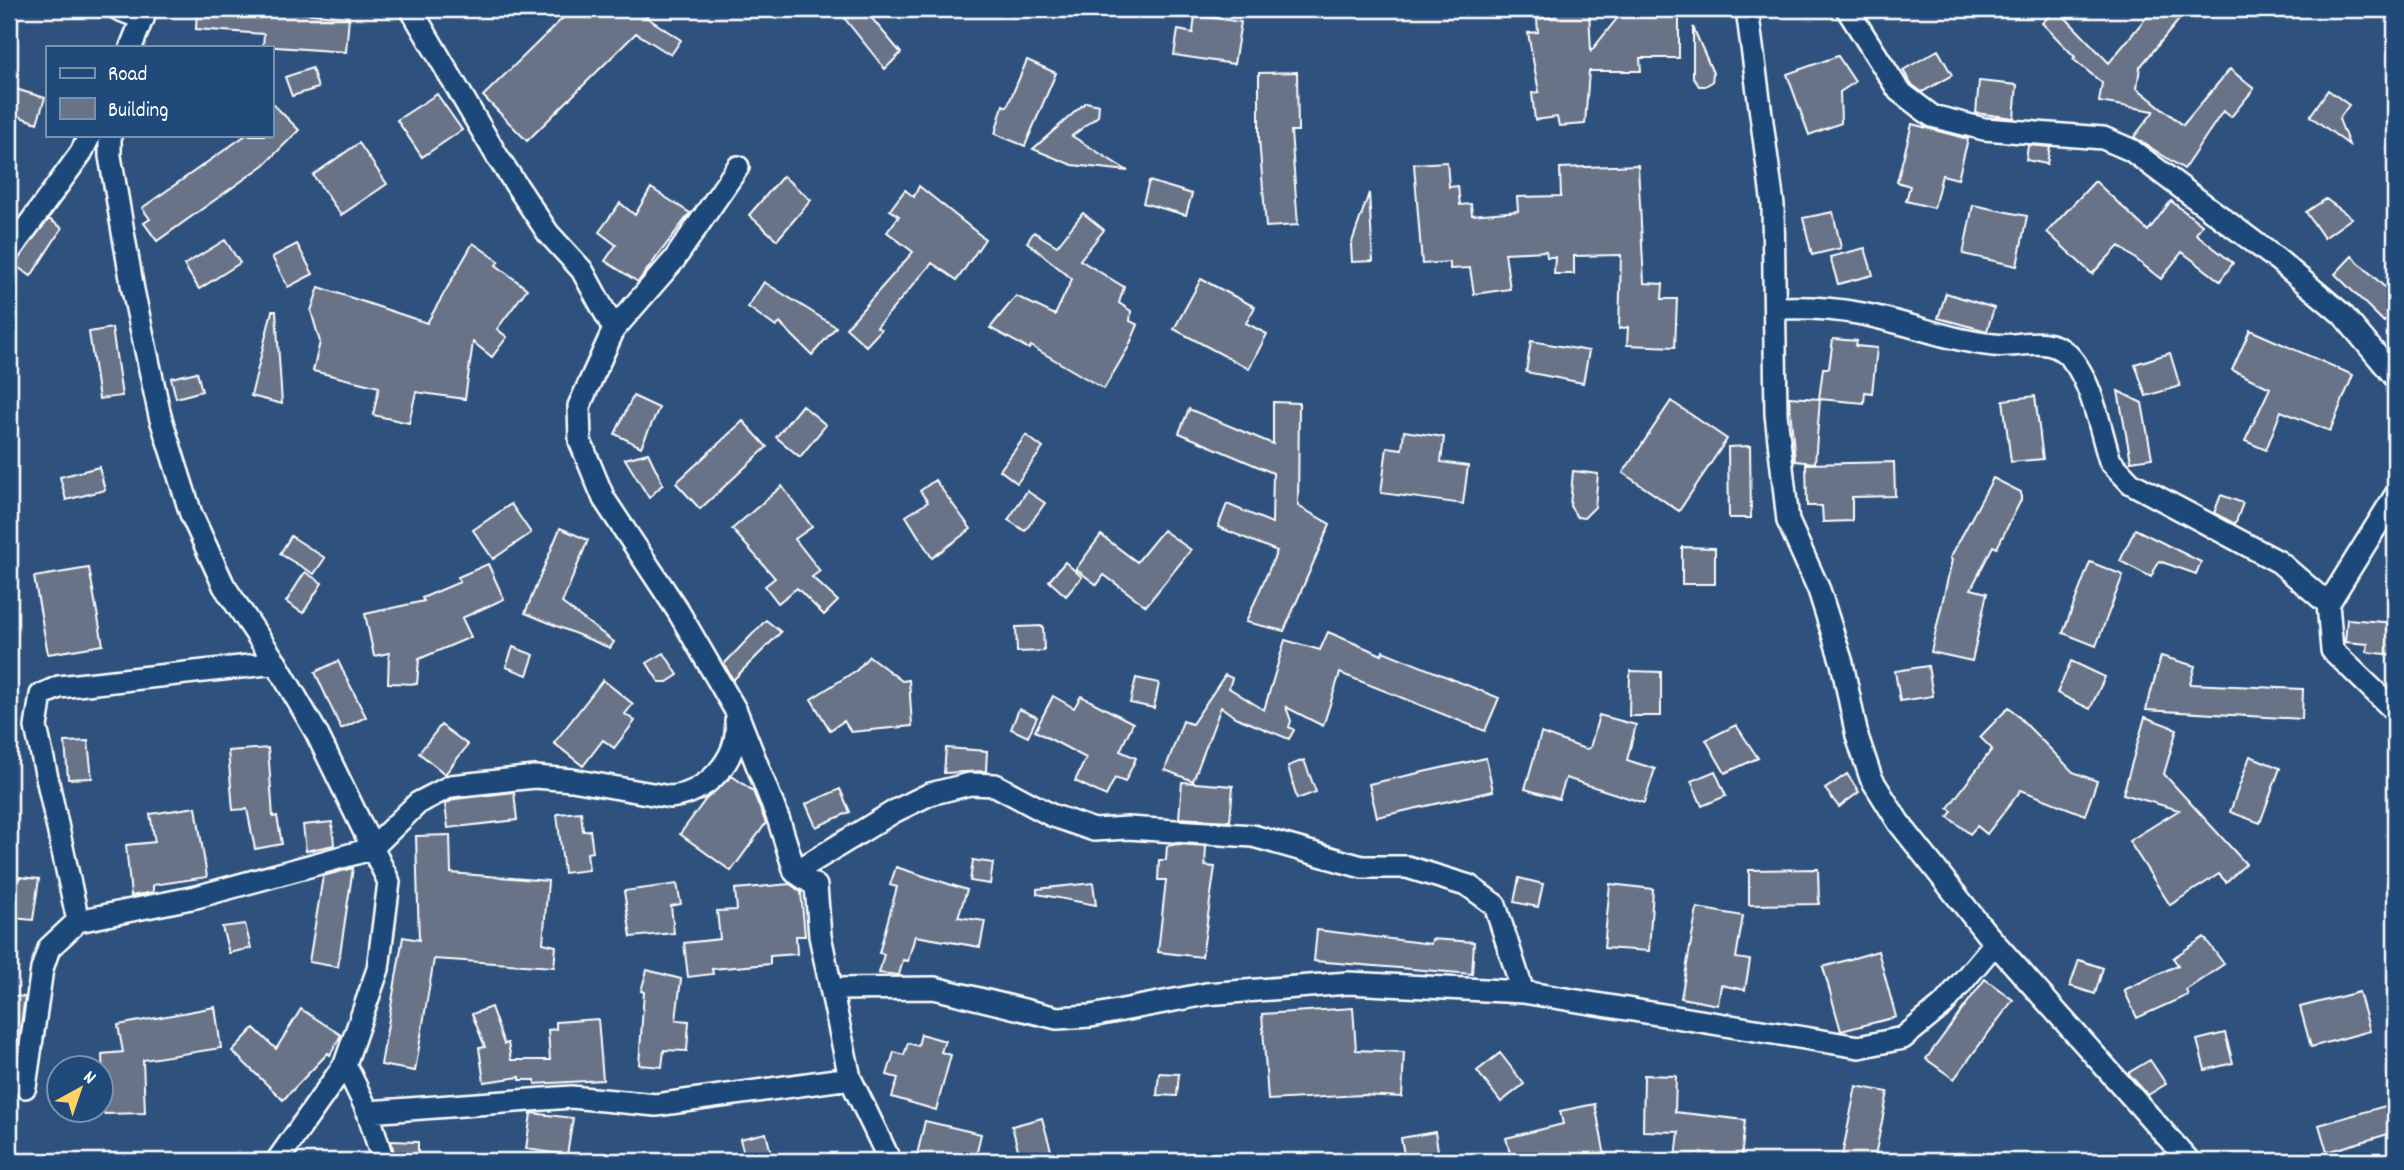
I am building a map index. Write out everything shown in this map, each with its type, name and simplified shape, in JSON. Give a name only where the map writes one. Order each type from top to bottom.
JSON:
[{"type":"street","points":[[118,9],[144,14],[131,46]]},
{"type":"street","points":[[411,9],[497,156],[548,233],[582,270],[614,329]]},
{"type":"street","points":[[1747,9],[1773,205],[1777,308],[1776,414],[1788,521],[1819,590],[1838,650],[1857,736],[1871,778],[1899,824],[1995,943],[2189,1161]]},
{"type":"street","points":[[1847,9],[1899,91],[1931,116],[1984,129],[2103,138],[2131,150],[2278,260],[2331,305],[2395,377]]},
{"type":"street","points":[[9,252],[81,153],[90,136]]},
{"type":"street","points":[[110,136],[110,156],[131,277],[160,416],[191,513],[225,586],[276,663],[316,732],[389,882],[378,969],[345,1064],[277,1161]]},
{"type":"street","points":[[738,167],[674,260],[614,329],[579,405],[580,441],[604,499],[678,611],[736,712],[779,821],[795,872],[816,886],[820,936],[834,989],[850,1078],[890,1161]]},
{"type":"street","points":[[1777,308],[1816,307],[1857,313],[1978,344],[2054,345],[2074,361],[2083,375],[2110,461],[2118,472],[2131,483],[2278,562],[2328,604]]},
{"type":"street","points":[[2395,496],[2328,604],[2332,650],[2395,711]]},
{"type":"street","points":[[78,921],[36,727],[41,695],[59,687],[276,663]]},
{"type":"street","points":[[25,1087],[42,969],[49,948],[78,921],[196,897],[371,849],[424,799],[452,786],[478,781],[560,779],[670,797],[685,796],[702,788],[725,762],[738,738],[736,712]]},
{"type":"street","points":[[795,872],[895,811],[930,794],[970,784],[995,785],[1051,815],[1094,830],[1128,828],[1252,836],[1362,867],[1407,867],[1469,886],[1495,905],[1523,992]]},
{"type":"street","points":[[834,989],[934,988],[1057,1018],[1091,1016],[1206,994],[1348,983],[1523,992],[1859,1047],[1903,1038],[1943,1005],[1995,943]]},
{"type":"street","points":[[345,1064],[368,1112],[383,1161]]},
{"type":"street","points":[[368,1112],[571,1097],[656,1105],[850,1078]]},
{"type":"building","points":[[197,9],[252,9],[349,17],[346,52],[263,46],[264,34],[196,29]]},
{"type":"building","points":[[572,9],[656,9],[646,17],[681,40],[671,55],[636,33],[527,141],[483,96]]},
{"type":"building","points":[[858,9],[864,9],[901,53],[885,69],[845,19]]},
{"type":"building","points":[[2057,9],[2109,63],[2153,9],[2188,9],[2140,67],[2137,88],[2183,125],[2230,69],[2254,89],[2231,117],[2223,111],[2184,169],[2134,137],[2154,111],[2099,102],[2102,83],[2073,59],[2075,57],[2042,23]]},
{"type":"building","points":[[1559,10],[1589,11],[1591,51],[1619,16],[1679,15],[1679,58],[1640,58],[1641,71],[1589,71],[1585,124],[1559,126],[1557,117],[1535,120],[1532,93],[1539,92],[1528,33],[1538,32],[1537,19],[1556,16]]},
{"type":"building","points":[[1195,15],[1241,22],[1234,64],[1174,55],[1178,30],[1193,33]]},
{"type":"building","points":[[1693,27],[1713,73],[1712,82],[1705,86],[1699,86],[1693,77]]},
{"type":"building","points":[[1938,50],[1952,75],[1922,92],[1911,84],[1903,70]]},
{"type":"building","points":[[1838,56],[1855,82],[1840,92],[1841,123],[1809,135],[1787,74]]},
{"type":"building","points":[[1027,60],[1056,73],[1025,146],[995,134],[1003,105],[1007,107]]},
{"type":"building","points":[[312,68],[318,88],[292,96],[285,77]]},
{"type":"building","points":[[1297,72],[1298,131],[1291,131],[1298,225],[1266,227],[1259,138],[1259,73]]},
{"type":"building","points":[[1979,81],[2017,85],[2014,118],[1976,113]]},
{"type":"building","points":[[9,87],[45,98],[37,123],[9,113]]},
{"type":"building","points":[[2328,90],[2349,105],[2339,119],[2349,145],[2310,116]]},
{"type":"building","points":[[437,94],[462,130],[422,157],[397,120]]},
{"type":"building","points":[[1086,102],[1099,105],[1098,116],[1072,136],[1128,171],[1072,165],[1033,149]]},
{"type":"building","points":[[273,104],[299,130],[264,165],[157,241],[144,223],[150,219],[142,208],[245,136],[273,136]]},
{"type":"building","points":[[1912,124],[1968,139],[1958,179],[1942,175],[1934,208],[1906,201],[1910,186],[1897,182]]},
{"type":"building","points":[[359,143],[387,184],[341,215],[313,175]]},
{"type":"building","points":[[2028,145],[2050,147],[2047,164],[2026,160]]},
{"type":"building","points":[[1447,162],[1449,187],[1458,186],[1460,205],[1471,204],[1472,215],[1518,211],[1517,197],[1561,196],[1560,168],[1638,165],[1644,283],[1663,284],[1662,299],[1677,299],[1675,347],[1627,345],[1628,327],[1619,329],[1621,255],[1574,256],[1574,274],[1554,274],[1555,257],[1547,257],[1546,251],[1505,253],[1510,289],[1474,294],[1470,268],[1450,269],[1450,262],[1422,264],[1414,164]]},
{"type":"building","points":[[783,176],[811,200],[777,240],[749,215]]},
{"type":"building","points":[[1149,181],[1192,194],[1186,215],[1143,203]]},
{"type":"building","points":[[2095,181],[2148,231],[2171,201],[2202,225],[2196,234],[2233,263],[2220,281],[2182,252],[2161,279],[2119,246],[2092,274],[2047,232]]},
{"type":"building","points":[[919,186],[985,239],[957,280],[932,263],[877,327],[881,330],[866,346],[846,328],[913,252],[887,232],[899,216],[890,210],[905,190],[914,197]]},
{"type":"building","points":[[651,188],[690,213],[638,282],[605,261],[616,245],[599,232],[620,203],[635,215]]},
{"type":"building","points":[[1369,193],[1373,261],[1352,262],[1351,245]]},
{"type":"building","points":[[2326,199],[2352,218],[2324,238],[2306,212]]},
{"type":"building","points":[[1973,205],[2027,216],[2017,266],[1963,254]]},
{"type":"building","points":[[1833,212],[1841,248],[1812,255],[1803,218]]},
{"type":"building","points":[[1083,213],[1104,230],[1080,260],[1124,287],[1119,303],[1131,311],[1130,321],[1138,325],[1104,389],[1031,346],[1029,349],[990,328],[1016,296],[1055,315],[1072,279],[1027,242],[1034,232],[1057,246]]},
{"type":"building","points":[[49,219],[62,228],[31,276],[13,264]]},
{"type":"building","points":[[225,240],[240,263],[199,289],[184,265]]},
{"type":"building","points":[[473,243],[499,261],[496,265],[527,289],[497,329],[507,337],[492,357],[473,342],[465,399],[416,392],[409,423],[373,415],[379,387],[313,371],[320,342],[311,311],[319,287],[427,323]]},
{"type":"building","points":[[297,244],[313,274],[288,287],[272,257]]},
{"type":"building","points":[[1865,248],[1873,275],[1838,284],[1830,257]]},
{"type":"building","points":[[2352,256],[2395,297],[2395,311],[2384,322],[2335,274]]},
{"type":"building","points":[[1201,279],[1255,307],[1246,323],[1267,334],[1249,369],[1174,329]]},
{"type":"building","points":[[764,282],[836,327],[812,355],[780,323],[776,327],[748,307]]},
{"type":"building","points":[[1946,293],[1994,308],[1987,331],[1938,318]]},
{"type":"building","points":[[272,311],[276,311],[282,404],[251,396]]},
{"type":"building","points":[[112,328],[122,396],[99,399],[89,332]]},
{"type":"building","points":[[2250,330],[2353,375],[2330,431],[2281,411],[2266,450],[2245,441],[2270,388],[2232,370]]},
{"type":"building","points":[[1833,339],[1857,341],[1856,346],[1877,348],[1872,393],[1865,392],[1864,403],[1819,399],[1823,368],[1829,368]]},
{"type":"building","points":[[1531,341],[1589,351],[1583,383],[1526,372]]},
{"type":"building","points":[[2170,353],[2180,386],[2146,396],[2135,364]]},
{"type":"building","points":[[197,372],[202,391],[176,398],[171,378]]},
{"type":"building","points":[[2118,391],[2142,403],[2152,458],[2131,461]]},
{"type":"building","points":[[633,396],[659,408],[641,447],[615,434]]},
{"type":"building","points":[[2035,396],[2043,459],[2011,462],[2003,400]]},
{"type":"building","points":[[1789,397],[1820,399],[1815,463],[1795,461]]},
{"type":"building","points":[[1671,401],[1727,439],[1679,511],[1623,473]]},
{"type":"building","points":[[1273,402],[1299,403],[1298,506],[1330,524],[1284,631],[1246,622],[1277,551],[1218,527],[1227,504],[1272,523],[1273,473],[1179,433],[1189,409],[1273,444]]},
{"type":"building","points":[[802,405],[826,425],[800,457],[776,437]]},
{"type":"building","points":[[743,421],[767,447],[700,509],[676,483]]},
{"type":"building","points":[[1404,431],[1444,437],[1441,462],[1468,466],[1463,504],[1381,493],[1387,447],[1402,449]]},
{"type":"building","points":[[1026,435],[1043,448],[1017,483],[1000,470]]},
{"type":"building","points":[[1750,446],[1751,518],[1729,518],[1728,447]]},
{"type":"building","points":[[648,453],[663,484],[649,498],[625,459]]},
{"type":"building","points":[[1894,462],[1895,496],[1852,497],[1852,521],[1823,522],[1822,506],[1807,506],[1806,464]]},
{"type":"building","points":[[99,467],[105,490],[66,500],[60,477]]},
{"type":"building","points":[[1573,471],[1598,474],[1595,507],[1584,518],[1577,517],[1570,506]]},
{"type":"building","points":[[1993,478],[2021,492],[2021,500],[1997,548],[1993,546],[1971,589],[1987,593],[1972,661],[1931,652],[1952,560],[1950,558]]},
{"type":"building","points":[[935,480],[971,529],[932,558],[906,516],[928,502],[920,491]]},
{"type":"building","points":[[782,486],[812,527],[795,539],[820,571],[812,577],[838,601],[824,615],[797,588],[778,603],[765,586],[775,578],[732,529]]},
{"type":"building","points":[[1027,491],[1045,503],[1025,531],[1008,520]]},
{"type":"building","points":[[2221,495],[2243,503],[2235,524],[2214,513]]},
{"type":"building","points":[[511,504],[531,533],[493,559],[473,530]]},
{"type":"building","points":[[560,528],[588,540],[562,603],[614,642],[610,648],[525,613]]},
{"type":"building","points":[[2135,529],[2201,562],[2196,574],[2159,561],[2151,577],[2120,561]]},
{"type":"building","points":[[1163,530],[1191,550],[1146,606],[1104,575],[1097,585],[1076,569],[1101,535],[1137,562]]},
{"type":"building","points":[[291,536],[325,558],[314,574],[280,554]]},
{"type":"building","points":[[1682,547],[1715,548],[1715,584],[1682,584]]},
{"type":"building","points":[[1065,562],[1082,577],[1066,596],[1049,581]]},
{"type":"building","points":[[2090,562],[2123,575],[2096,646],[2063,633]]},
{"type":"building","points":[[488,564],[504,599],[462,618],[471,637],[419,659],[417,684],[388,683],[389,653],[374,656],[365,614],[424,601],[422,598],[460,582],[458,577]]},
{"type":"building","points":[[89,568],[103,645],[48,654],[34,577]]},
{"type":"building","points":[[305,572],[322,583],[303,613],[286,602]]},
{"type":"building","points":[[2347,619],[2395,623],[2395,655],[2367,652],[2368,644],[2345,642]]},
{"type":"building","points":[[766,620],[781,632],[733,680],[724,664]]},
{"type":"building","points":[[1043,626],[1044,651],[1017,652],[1016,627]]},
{"type":"building","points":[[1328,632],[1499,698],[1485,731],[1340,673],[1323,726],[1286,707],[1291,721],[1289,727],[1294,730],[1289,739],[1235,717],[1221,707],[1193,781],[1165,770],[1183,721],[1192,724],[1225,675],[1232,678],[1229,688],[1264,710],[1285,640],[1320,650]]},
{"type":"building","points":[[513,647],[534,655],[527,675],[506,667]]},
{"type":"building","points":[[664,653],[678,675],[667,682],[659,682],[647,663]]},
{"type":"building","points":[[869,656],[902,681],[909,680],[912,726],[851,732],[844,721],[830,730],[811,699],[857,670]]},
{"type":"building","points":[[2161,656],[2195,666],[2190,684],[2303,689],[2302,719],[2146,710]]},
{"type":"building","points":[[338,661],[366,717],[341,729],[315,672]]},
{"type":"building","points":[[2071,661],[2105,677],[2090,709],[2057,693]]},
{"type":"building","points":[[1928,666],[1933,696],[1900,701],[1895,671]]},
{"type":"building","points":[[1630,671],[1661,672],[1661,716],[1629,716]]},
{"type":"building","points":[[1136,678],[1159,683],[1154,708],[1130,703]]},
{"type":"building","points":[[603,680],[633,704],[625,714],[635,721],[614,748],[603,740],[583,766],[554,743]]},
{"type":"building","points":[[1053,696],[1074,708],[1081,696],[1133,723],[1120,751],[1136,758],[1125,782],[1115,778],[1106,796],[1075,781],[1086,758],[1035,731]]},
{"type":"building","points":[[2009,707],[2073,772],[2097,781],[2085,815],[2021,790],[1987,834],[1977,826],[1970,834],[1948,817],[1952,811],[1948,808],[1992,749],[1980,737]]},
{"type":"building","points":[[1019,709],[1037,717],[1028,737],[1011,729]]},
{"type":"building","points":[[1599,715],[1636,725],[1627,760],[1655,769],[1644,803],[1566,778],[1559,799],[1525,789],[1541,733],[1585,749],[1590,748]]},
{"type":"building","points":[[2145,717],[2177,729],[2164,774],[2246,864],[2226,882],[2219,874],[2170,905],[2129,841],[2179,810],[2123,794]]},
{"type":"building","points":[[441,725],[468,745],[445,774],[419,753]]},
{"type":"building","points":[[1736,725],[1758,758],[1725,773],[1706,740]]},
{"type":"building","points":[[88,741],[92,778],[68,779],[65,742]]},
{"type":"building","points":[[268,748],[273,817],[277,816],[282,844],[255,849],[247,809],[233,810],[228,751]]},
{"type":"building","points":[[946,748],[987,751],[986,771],[944,773]]},
{"type":"building","points":[[2250,756],[2280,768],[2260,823],[2230,812]]},
{"type":"building","points":[[1486,758],[1493,791],[1377,817],[1369,784]]},
{"type":"building","points":[[1304,760],[1316,792],[1297,799],[1288,766]]},
{"type":"building","points":[[1715,771],[1726,796],[1702,806],[1691,781]]},
{"type":"building","points":[[1847,774],[1859,792],[1839,807],[1825,789]]},
{"type":"building","points":[[732,776],[753,791],[766,823],[731,871],[680,834],[706,799]]},
{"type":"building","points":[[1182,782],[1233,786],[1230,821],[1179,818]]},
{"type":"building","points":[[840,789],[850,812],[816,827],[806,804]]},
{"type":"building","points":[[514,792],[517,820],[448,828],[445,804],[455,799]]},
{"type":"building","points":[[196,807],[207,877],[153,885],[153,892],[131,896],[126,845],[155,842],[150,814]]},
{"type":"building","points":[[581,812],[583,831],[590,830],[593,852],[587,853],[589,870],[564,873],[557,814]]},
{"type":"building","points":[[332,822],[334,845],[306,851],[303,825]]},
{"type":"building","points":[[450,835],[451,873],[548,881],[543,943],[556,946],[554,967],[434,959],[415,1071],[381,1065],[403,937],[419,940],[416,836]]},
{"type":"building","points":[[1167,846],[1206,846],[1205,866],[1215,867],[1202,957],[1158,952],[1166,880],[1158,880],[1159,860],[1166,860]]},
{"type":"building","points":[[973,860],[993,863],[990,884],[970,881]]},
{"type":"building","points":[[896,867],[967,890],[958,917],[985,921],[980,947],[915,936],[908,961],[903,960],[899,975],[879,973],[884,954],[879,953],[897,887],[890,885]]},
{"type":"building","points":[[353,868],[338,967],[309,962],[323,876]]},
{"type":"building","points":[[1818,869],[1819,904],[1749,905],[1749,870]]},
{"type":"building","points":[[19,877],[39,879],[33,920],[13,918]]},
{"type":"building","points":[[1519,878],[1543,884],[1538,907],[1514,902]]},
{"type":"building","points":[[1093,883],[1096,905],[1037,894],[1037,889]]},
{"type":"building","points":[[677,884],[681,904],[671,906],[674,933],[631,937],[624,891]]},
{"type":"building","points":[[790,884],[801,892],[805,936],[796,936],[797,954],[770,956],[770,964],[712,969],[713,974],[688,977],[684,943],[720,939],[717,911],[737,910],[735,889]]},
{"type":"building","points":[[1610,884],[1653,889],[1649,951],[1604,948]]},
{"type":"building","points":[[1697,908],[1743,916],[1736,958],[1750,960],[1745,990],[1721,985],[1718,1005],[1681,998]]},
{"type":"building","points":[[245,924],[251,948],[229,953],[222,927]]},
{"type":"building","points":[[1317,930],[1431,944],[1432,939],[1474,942],[1472,974],[1314,961]]},
{"type":"building","points":[[2204,937],[2224,964],[2186,990],[2188,995],[2137,1018],[2124,990],[2178,965],[2173,958]]},
{"type":"building","points":[[1878,951],[1896,1017],[1841,1031],[1823,967]]},
{"type":"building","points":[[2079,960],[2103,968],[2095,994],[2070,986]]},
{"type":"building","points":[[647,970],[681,979],[676,1020],[689,1021],[687,1051],[664,1050],[662,1067],[639,1065],[644,992],[641,991]]},
{"type":"building","points":[[1985,979],[2013,1000],[1954,1079],[1926,1059]]},
{"type":"building","points":[[2359,992],[2370,1031],[2311,1047],[2300,1007]]},
{"type":"building","points":[[9,995],[25,997],[17,1054],[9,1053]]},
{"type":"building","points":[[215,1007],[221,1048],[143,1060],[145,1113],[116,1114],[116,1054],[102,1054],[123,1052],[118,1025]]},
{"type":"building","points":[[491,1007],[504,1044],[508,1043],[511,1060],[550,1060],[548,1030],[556,1029],[556,1022],[598,1019],[603,1080],[535,1084],[535,1080],[520,1080],[520,1077],[484,1082],[479,1048],[485,1047],[472,1014]]},
{"type":"building","points":[[1353,1008],[1356,1050],[1404,1052],[1402,1097],[1362,1095],[1268,1100],[1262,1014]]},
{"type":"building","points":[[301,1009],[341,1035],[330,1055],[328,1053],[283,1100],[232,1051],[254,1028],[276,1049]]},
{"type":"building","points":[[2225,1033],[2233,1063],[2205,1070],[2197,1040]]},
{"type":"building","points":[[921,1034],[945,1041],[941,1052],[951,1055],[936,1110],[892,1097],[898,1078],[887,1075],[894,1052],[904,1055],[908,1043],[918,1046]]},
{"type":"building","points":[[1500,1053],[1524,1084],[1501,1102],[1477,1071]]},
{"type":"building","points":[[2150,1060],[2166,1084],[2148,1095],[2128,1073]]},
{"type":"building","points":[[1159,1073],[1179,1074],[1177,1096],[1157,1095]]},
{"type":"building","points":[[1644,1075],[1676,1076],[1675,1112],[1745,1120],[1741,1161],[1676,1157],[1679,1132],[1643,1131]]},
{"type":"building","points":[[1856,1086],[1888,1092],[1874,1161],[1841,1161]]},
{"type":"building","points":[[1595,1104],[1606,1161],[1512,1161],[1506,1138],[1563,1124],[1560,1111]]},
{"type":"building","points":[[2392,1104],[2395,1132],[2327,1152],[2319,1125]]},
{"type":"building","points":[[531,1113],[573,1118],[567,1155],[526,1149]]},
{"type":"building","points":[[1042,1118],[1054,1161],[1021,1161],[1012,1126]]},
{"type":"building","points":[[925,1121],[981,1134],[975,1161],[944,1161],[917,1155]]},
{"type":"building","points":[[1435,1132],[1438,1150],[1424,1161],[1405,1161],[1401,1138]]},
{"type":"building","points":[[766,1133],[773,1161],[746,1161],[740,1139]]},
{"type":"building","points":[[391,1141],[418,1142],[418,1161],[396,1161]]}]
